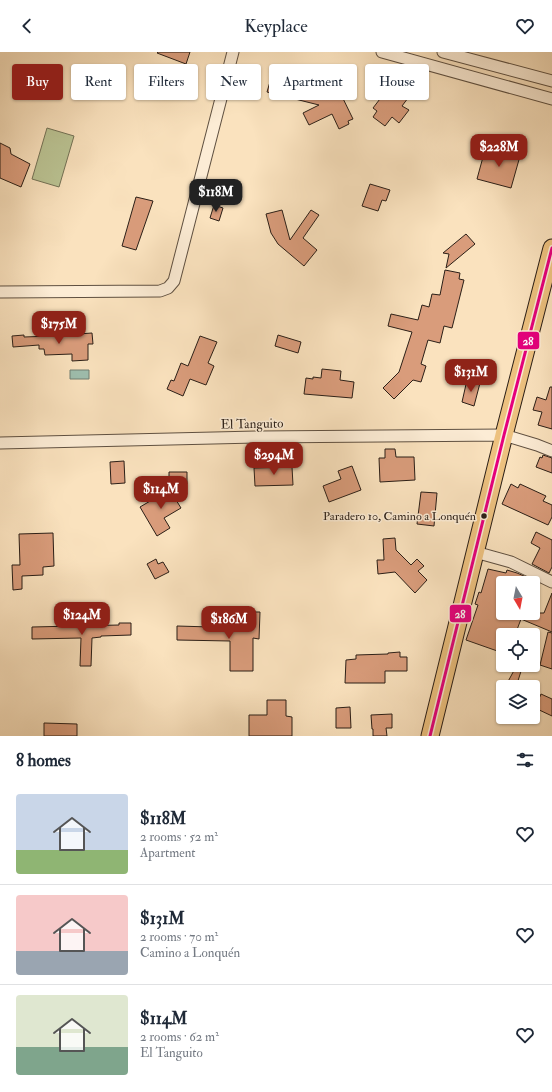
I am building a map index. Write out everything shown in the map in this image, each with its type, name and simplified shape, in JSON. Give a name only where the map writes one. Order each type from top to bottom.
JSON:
[{"type":"main road","points":[[430,736],[504,435],[548,279],[552,248]]},
{"type":"street","points":[[0,292],[160,291],[168,288],[174,281],[233,52]]},
{"type":"street","points":[[382,52],[552,99]]},
{"type":"street","points":[[443,52],[552,81]]},
{"type":"street","name":"El Tanguito","points":[[0,443],[252,437],[504,435],[552,451]]},
{"type":"street","points":[[475,552],[511,562],[552,582]]},
{"type":"green space","points":[[47,128],[74,136],[59,187],[32,179]]},
{"type":"shaded area","points":[[70,370],[89,370],[89,379],[70,379]]},
{"type":"building","points":[[158,52],[190,52],[186,64],[157,53]]},
{"type":"building","points":[[299,100],[344,100],[353,119],[348,121],[349,124],[339,129],[332,114],[309,125],[303,113],[319,105]]},
{"type":"building","points":[[379,100],[406,100],[402,106],[409,110],[399,123],[392,117],[385,126],[373,117],[377,111],[373,108]]},
{"type":"building","points":[[0,143],[10,148],[11,154],[30,164],[21,187],[0,178]]},
{"type":"building","points":[[491,148],[520,156],[511,188],[477,179],[483,157],[488,159]]},
{"type":"building","points":[[370,184],[390,190],[386,201],[382,200],[378,211],[362,206]]},
{"type":"building","points":[[136,197],[153,201],[136,250],[122,246]]},
{"type":"building","points":[[214,205],[223,208],[219,221],[210,218]]},
{"type":"building","points":[[282,210],[290,240],[311,210],[319,215],[303,238],[317,250],[304,266],[278,244],[271,233],[266,214]]},
{"type":"building","points":[[466,234],[475,244],[446,268],[449,254],[443,253]]},
{"type":"building","points":[[445,270],[460,273],[459,279],[464,280],[452,328],[444,326],[440,343],[428,340],[421,364],[426,366],[421,382],[413,380],[394,399],[383,388],[399,372],[412,332],[388,326],[391,314],[418,320],[422,305],[429,307],[432,294],[440,295]]},
{"type":"building","points":[[92,333],[93,344],[88,344],[88,360],[72,361],[72,354],[45,355],[44,349],[39,349],[39,345],[13,347],[12,336],[78,335]]},
{"type":"building","points":[[278,335],[301,342],[298,353],[275,346]]},
{"type":"building","points":[[200,336],[217,342],[208,363],[214,366],[206,385],[190,379],[183,396],[167,389],[171,380],[174,381],[181,363],[188,366]]},
{"type":"building","points":[[322,369],[341,371],[340,380],[354,382],[352,398],[304,394],[306,378],[321,378]]},
{"type":"building","points":[[467,380],[480,383],[474,406],[462,402]]},
{"type":"building","points":[[550,387],[552,387],[552,429],[538,425],[542,412],[533,410],[537,397],[546,400]]},
{"type":"building","points":[[385,449],[395,449],[396,457],[414,457],[415,480],[380,482],[379,458],[385,458]]},
{"type":"building","points":[[543,455],[552,458],[552,473],[536,467],[540,457],[542,458]]},
{"type":"building","points":[[124,461],[125,483],[111,484],[110,462]]},
{"type":"building","points":[[352,466],[361,490],[329,502],[323,486],[341,479],[338,471]]},
{"type":"building","points":[[292,467],[293,485],[255,486],[254,468]]},
{"type":"building","points":[[169,472],[187,472],[187,484],[169,484]]},
{"type":"building","points":[[511,484],[518,488],[520,484],[546,496],[543,501],[552,505],[552,517],[548,525],[502,504]]},
{"type":"building","points":[[168,487],[181,508],[164,518],[170,528],[157,536],[140,507],[157,497],[155,494]]},
{"type":"building","points":[[421,492],[437,493],[434,526],[417,524]]},
{"type":"building","points":[[536,532],[552,540],[552,567],[549,573],[532,564],[540,548],[531,543]]},
{"type":"building","points":[[53,533],[54,566],[43,567],[43,575],[22,576],[22,589],[13,590],[12,565],[20,565],[19,534]]},
{"type":"building","points":[[395,538],[396,550],[411,565],[417,559],[424,566],[418,571],[427,580],[415,593],[395,572],[378,574],[377,560],[384,560],[383,539]]},
{"type":"building","points":[[156,559],[158,564],[163,562],[169,572],[155,579],[147,564]]},
{"type":"building","points":[[488,569],[506,573],[507,570],[524,576],[496,576],[496,620],[521,620],[518,628],[496,628],[496,651],[466,640],[478,605],[475,604],[479,592],[481,593]]},
{"type":"building","points":[[552,593],[552,632],[523,620],[540,620],[540,613],[544,613]]},
{"type":"building","points":[[246,612],[260,612],[259,639],[253,638],[253,671],[230,671],[230,641],[177,640],[177,626],[245,628]]},
{"type":"building","points":[[119,623],[131,623],[131,635],[101,636],[92,638],[91,666],[80,666],[81,638],[32,639],[32,627],[119,625]]},
{"type":"building","points":[[548,632],[552,633],[552,669],[540,665]]},
{"type":"building","points":[[400,652],[400,657],[407,657],[407,671],[385,671],[385,683],[345,683],[346,660],[356,659],[356,655]]},
{"type":"building","points":[[513,672],[521,672],[518,680],[509,680]]},
{"type":"building","points":[[541,694],[552,699],[552,716],[540,710]]},
{"type":"building","points":[[267,700],[286,700],[286,716],[292,717],[292,736],[249,736],[249,715],[267,715]]},
{"type":"building","points":[[350,707],[351,728],[336,728],[336,708]]},
{"type":"building","points":[[392,714],[392,728],[386,728],[387,736],[373,736],[371,715]]},
{"type":"building","points":[[44,723],[77,724],[77,736],[44,736]]},
{"type":"transit line","name":"28","points":[[430,736],[504,435],[552,248]]},
{"type":"place","name":"Paradero 10, Camino a Lonquén","points":[[484,516]]}]
